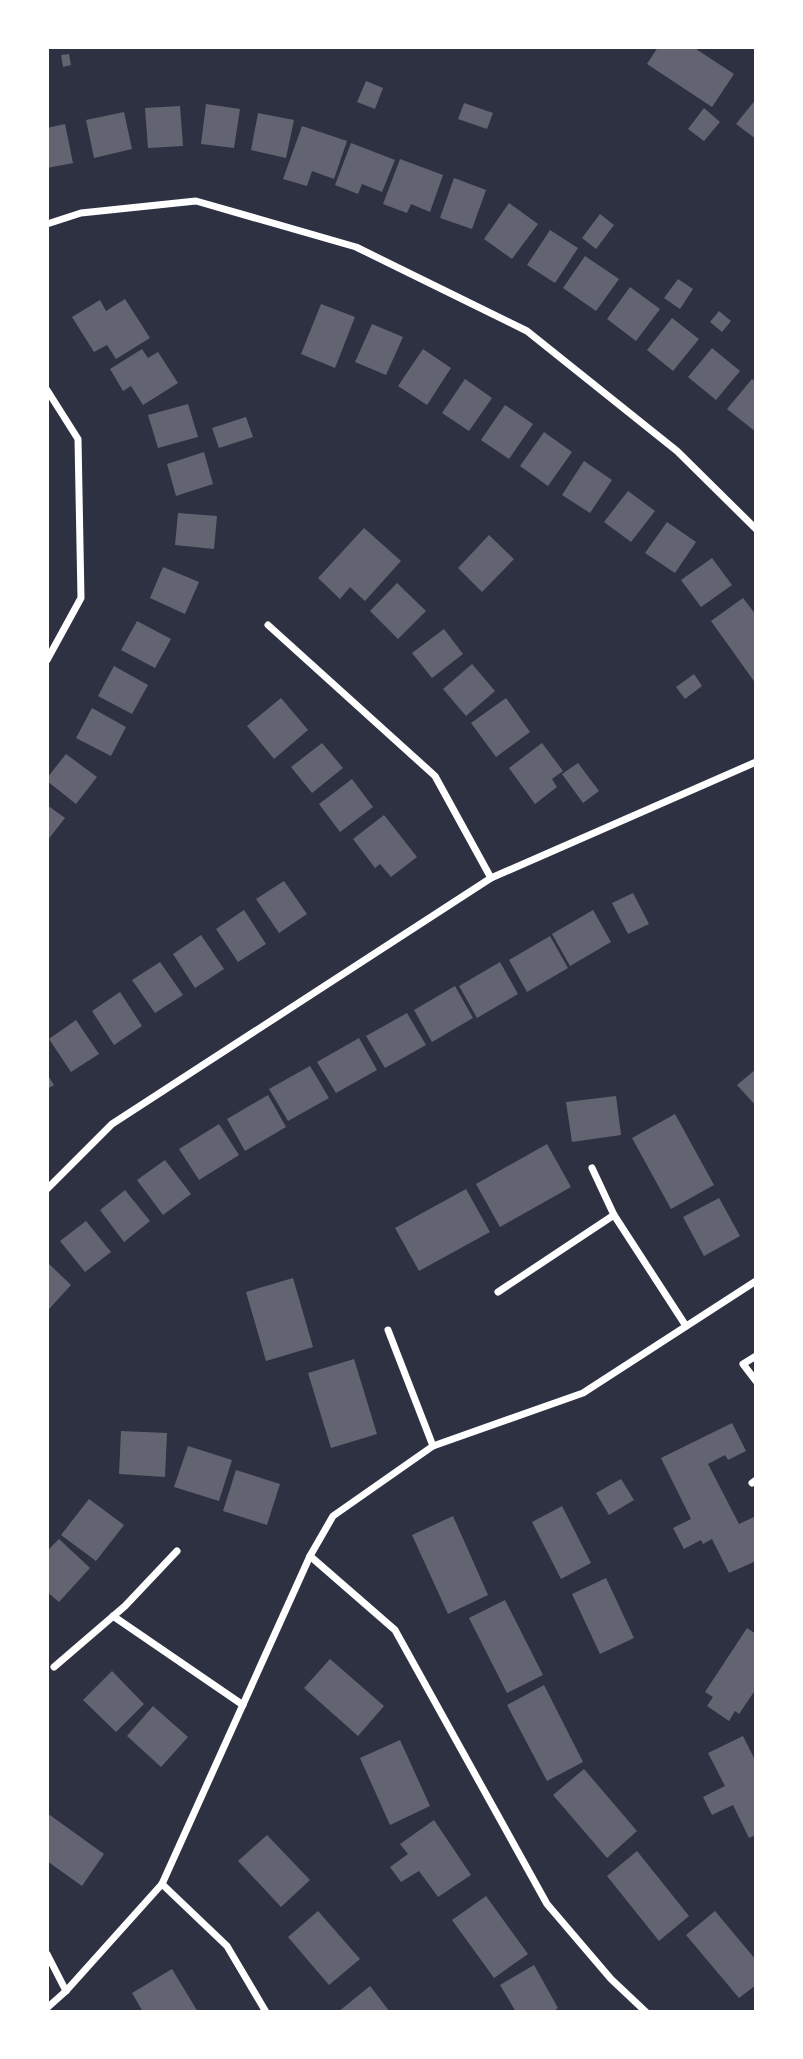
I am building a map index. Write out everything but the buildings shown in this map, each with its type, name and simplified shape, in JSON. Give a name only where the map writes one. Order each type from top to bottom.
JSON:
[{"type":"street","points":[[47,224],[81,213],[196,201],[356,247],[527,331],[677,451],[756,529]]},
{"type":"street","points":[[47,390],[78,439],[81,598],[47,660]]},
{"type":"street","points":[[268,625],[435,776],[491,878]]},
{"type":"street","points":[[47,1189],[111,1124],[491,878],[756,762]]},
{"type":"street","points":[[592,1168],[614,1215],[686,1326]]},
{"type":"street","points":[[498,1292],[614,1215]]},
{"type":"street","points":[[47,2008],[66,1991],[162,1884],[310,1556],[333,1516],[433,1446],[583,1393],[756,1281]]},
{"type":"street","points":[[387,1329],[433,1446]]},
{"type":"street","points":[[756,1356],[743,1364],[756,1381]]},
{"type":"street","points":[[54,1667],[113,1616],[177,1551]]},
{"type":"street","points":[[310,1556],[395,1630],[547,1904],[611,1979],[646,2012]]},
{"type":"street","points":[[113,1616],[243,1705]]},
{"type":"street","points":[[162,1884],[228,1946],[266,2012]]},
{"type":"street","points":[[47,1954],[66,1991]]}]
